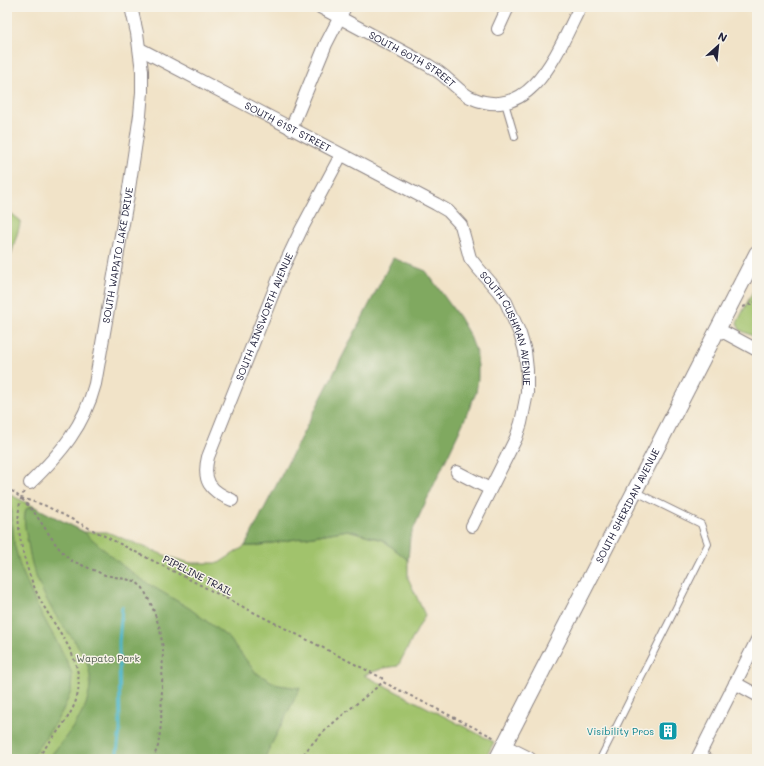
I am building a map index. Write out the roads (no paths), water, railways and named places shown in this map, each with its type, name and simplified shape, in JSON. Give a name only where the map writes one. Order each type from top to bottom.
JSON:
[{"type":"street","name":"SOUTH WAPATO LAKE DRIVE","points":[[30,483],[50,463],[75,432],[88,405],[95,384],[140,121],[142,92],[140,49],[131,7]]},
{"type":"street","name":"SOUTH 60TH STREET","points":[[320,7],[342,12],[428,65],[468,96],[487,103],[505,103]]},
{"type":"street","points":[[498,28],[508,7]]},
{"type":"street","points":[[505,103],[522,96],[542,75],[554,58],[580,7]]},
{"type":"street","points":[[291,129],[321,57],[342,12]]},
{"type":"street","name":"SOUTH 61ST STREET","points":[[140,49],[436,204]]},
{"type":"street","name":"SOUTH AINSWORTH AVENUE","points":[[232,500],[217,492],[209,484],[205,470],[211,446],[283,268],[301,230],[341,155]]},
{"type":"street","name":"SOUTH CUSHMAN AVENUE","points":[[436,204],[448,211],[460,225],[470,258],[506,302],[520,334],[525,351],[527,386],[525,406],[521,423],[516,438],[472,526]]},
{"type":"street","name":"SOUTH SHERIDAN AVENUE","points":[[500,753],[757,253]]},
{"type":"street","points":[[718,329],[757,350]]},
{"type":"street","points":[[458,472],[490,489]]},
{"type":"street","points":[[698,756],[757,640]]},
{"type":"street","points":[[734,683],[757,695]]},
{"type":"street","points":[[500,753],[528,759]]},
{"type":"lane","points":[[505,103],[515,137]]},
{"type":"lane","points":[[600,759],[708,544],[701,524],[634,491]]},
{"type":"lane","points":[[698,756],[712,759]]},
{"type":"waterway","points":[[116,759],[120,731],[119,642],[122,607]]},
{"type":"place","name":"Visibility Pros","points":[[668,731]]},
{"type":"park label","name":"Wapato Park","points":[[108,658]]}]
